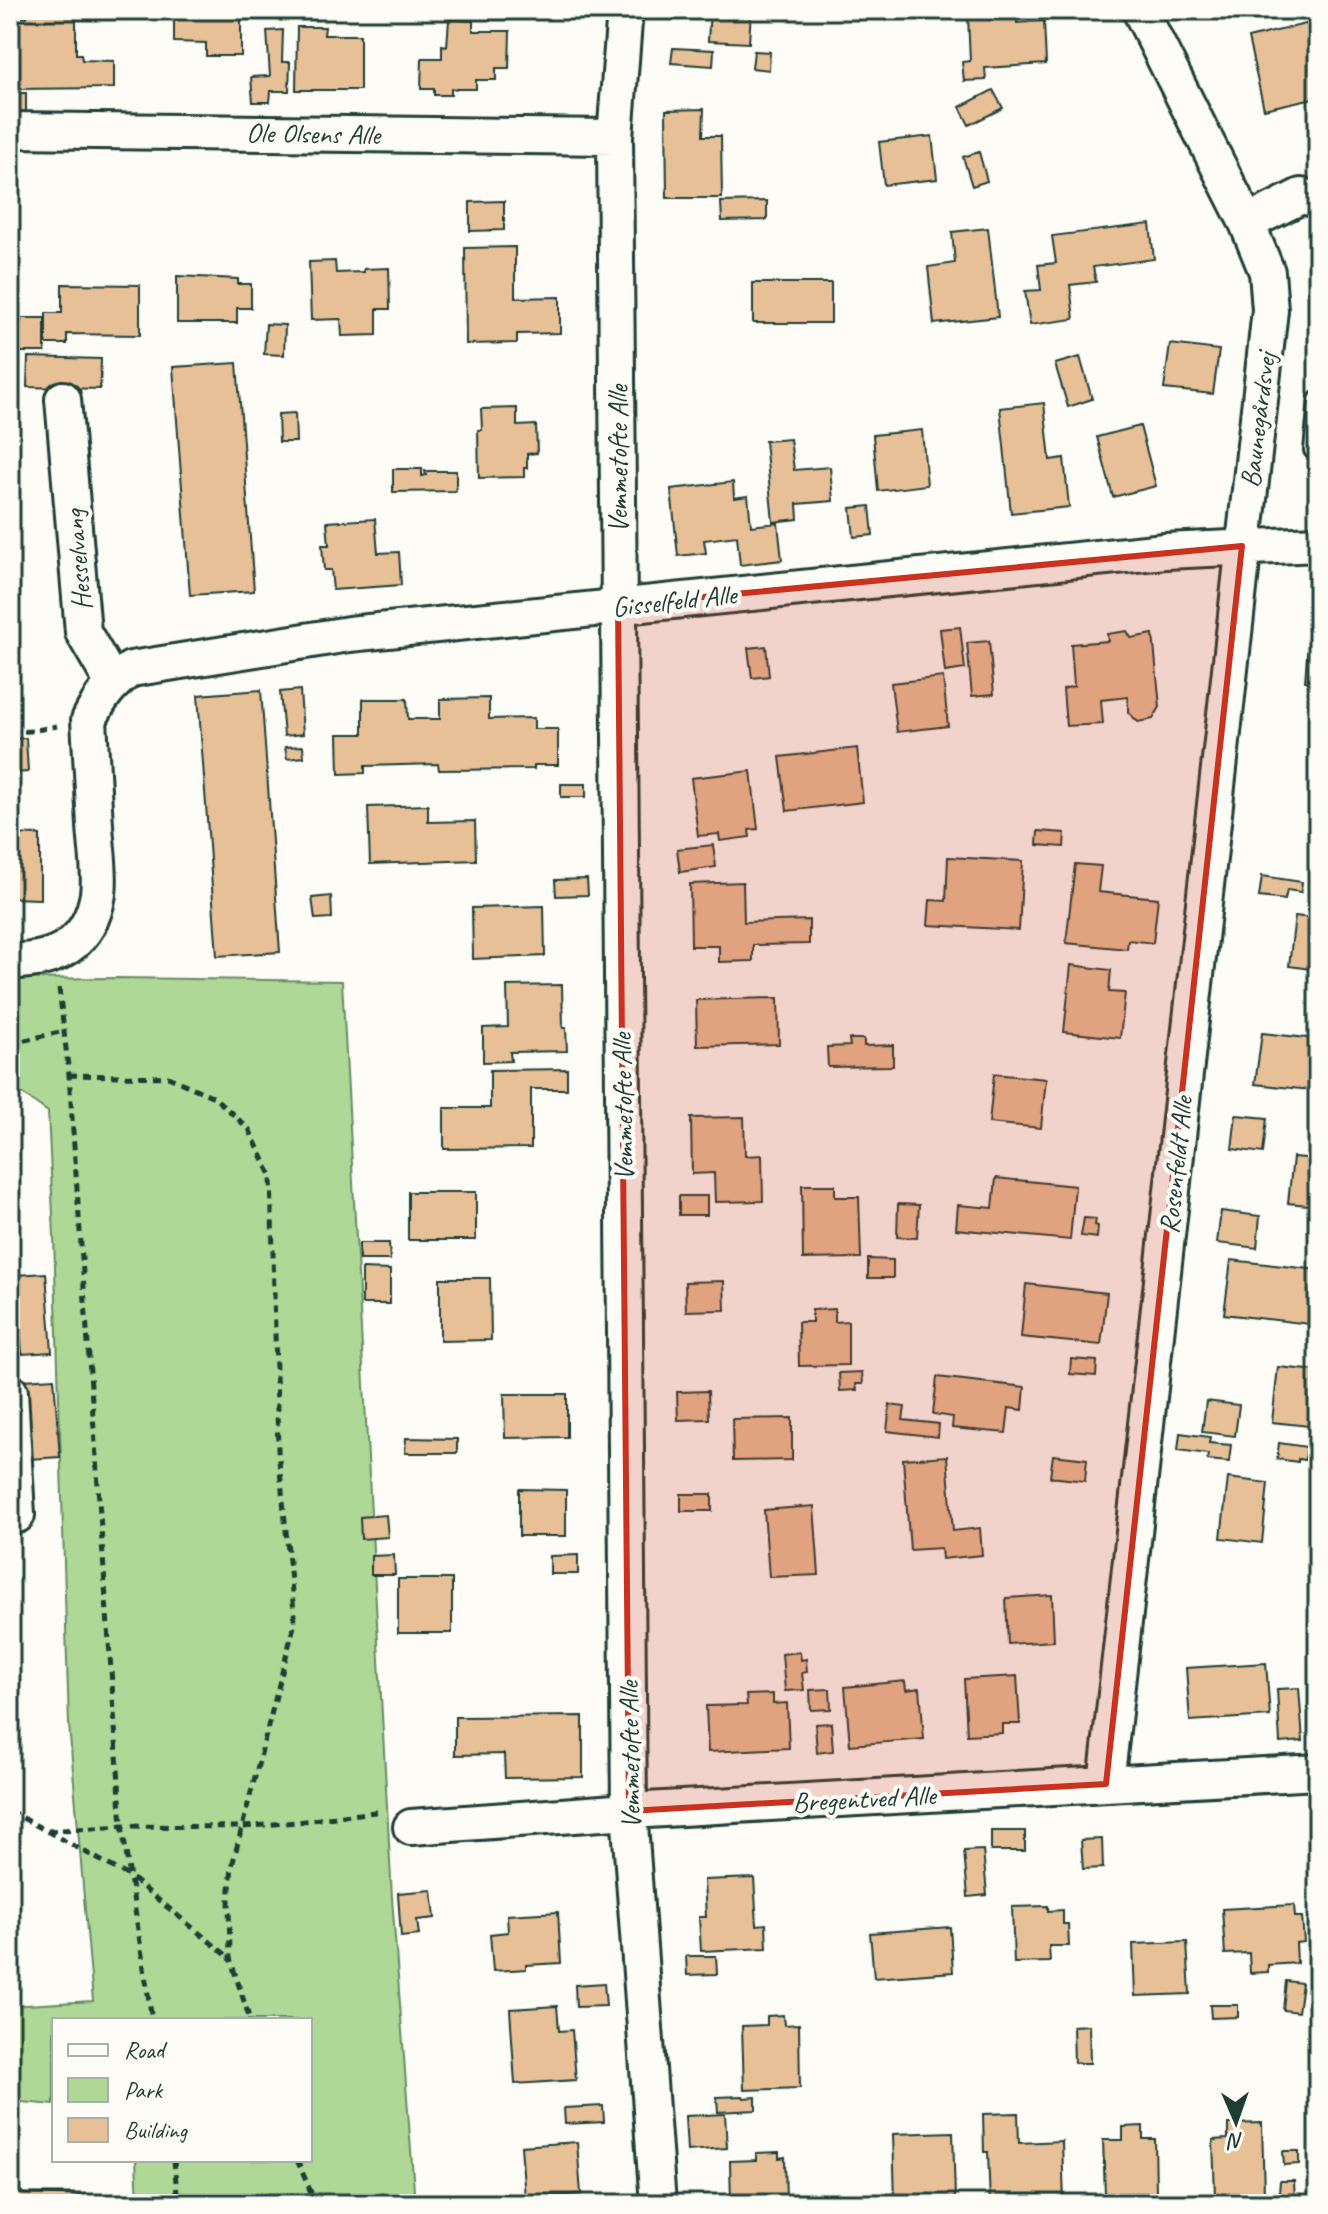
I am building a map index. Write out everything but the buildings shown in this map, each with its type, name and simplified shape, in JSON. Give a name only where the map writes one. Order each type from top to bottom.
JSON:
[{"type":"street","name":"Vemmetofte Alle","points":[[625,10],[615,137],[629,1811],[658,2204]]},
{"type":"street","name":"Baunegårdsvej","points":[[1140,10],[1247,223],[1267,272],[1270,310],[1242,546]]},
{"type":"street","name":"Ole Olsens Alle","points":[[10,130],[615,137]]},
{"type":"street","points":[[1247,223],[1301,196],[1318,200]]},
{"type":"street","name":"Hesselvang","points":[[63,399],[83,632],[112,682]]},
{"type":"street","points":[[1242,546],[1318,544]]},
{"type":"street","name":"Gisselfeld Alle","points":[[112,682],[131,669],[349,634],[1165,551],[1242,546]]},
{"type":"street","name":"Rosenfeldt Alle","points":[[1106,1784],[1242,546]]},
{"type":"street","points":[[10,961],[66,948],[92,920],[98,891],[89,720],[112,682]]},
{"type":"street","points":[[10,1392],[17,1515]]},
{"type":"street","name":"Bregentved Alle","points":[[411,1827],[629,1811],[1318,1772]]},
{"type":"lane","points":[[1313,450],[1318,400]]},
{"type":"path","points":[[10,732],[89,720]]},
{"type":"path","points":[[66,948],[64,1031],[122,1826],[152,2018]]},
{"type":"path","points":[[10,1040],[21,1041],[64,1031]]},
{"type":"path","points":[[69,1075],[168,1077],[214,1097],[249,1129],[271,1175],[278,1450],[295,1622],[232,1866],[230,1958],[249,2018]]},
{"type":"path","points":[[48,1831],[122,1826],[243,1827],[388,1810],[411,1827]]},
{"type":"path","points":[[10,1811],[129,1876],[230,1958]]},
{"type":"path","points":[[174,2162],[178,2204]]},
{"type":"path","points":[[298,2162],[316,2204]]},
{"type":"highlighted area","points":[[1242,546],[1106,1784],[629,1811],[618,605]]},
{"type":"green space","points":[[10,979],[342,981],[392,1898],[415,2204],[138,2204],[136,2162],[312,2162],[312,2018],[52,2018],[52,2105],[10,2101],[10,2006],[93,2001],[69,1725],[48,1112],[10,1085]]}]
